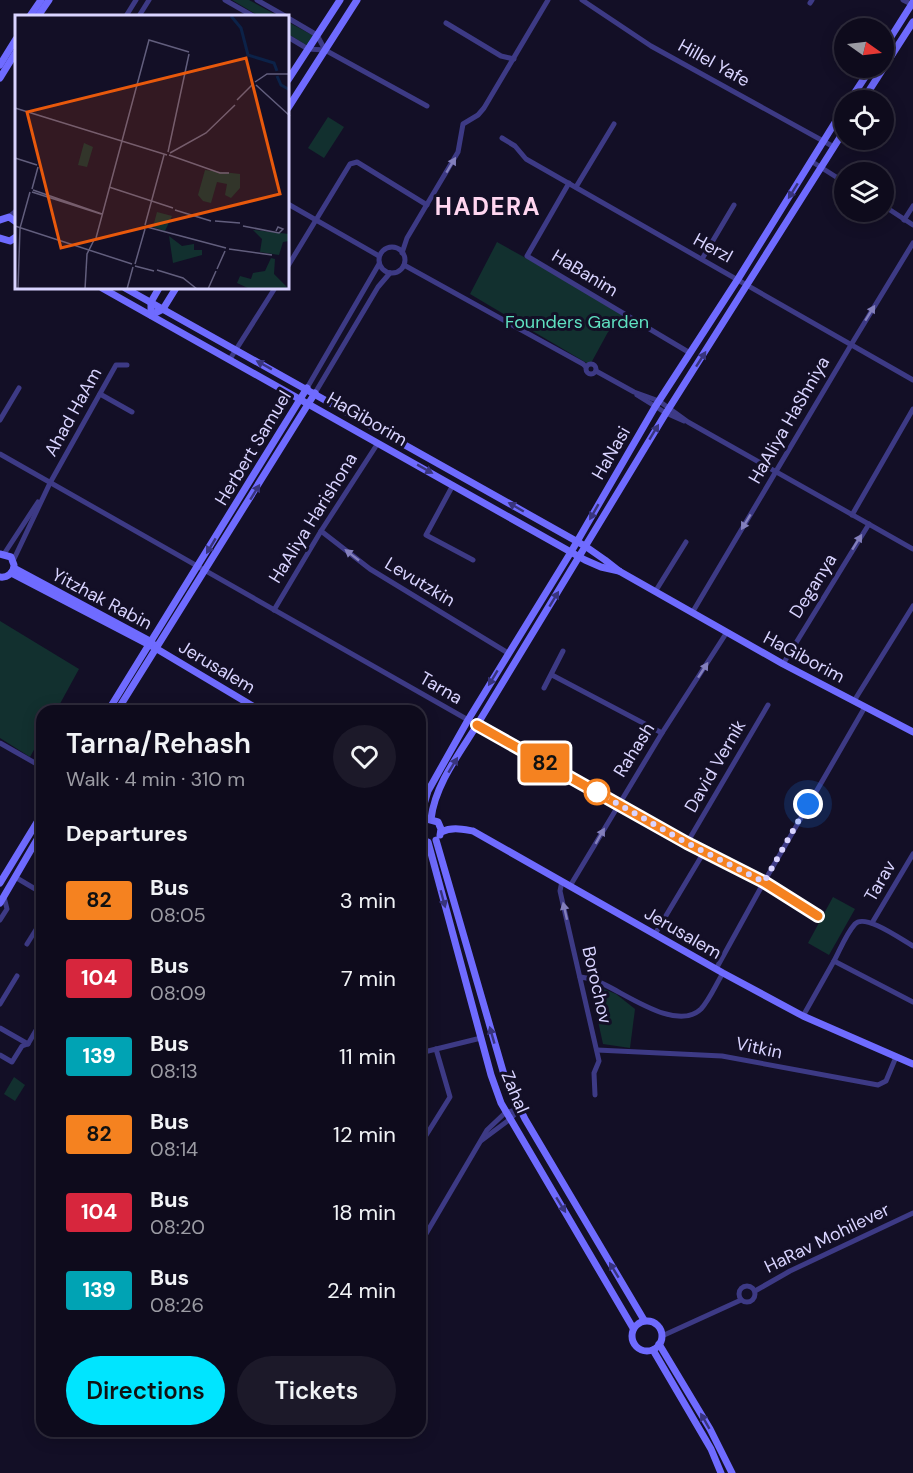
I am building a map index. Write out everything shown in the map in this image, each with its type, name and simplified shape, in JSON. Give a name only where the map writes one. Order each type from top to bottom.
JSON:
[{"type":"street","points":[[31,15],[41,0]]},
{"type":"street","points":[[40,15],[49,0]]},
{"type":"street","points":[[127,15],[136,0]]},
{"type":"street","points":[[140,15],[149,0]]},
{"type":"street","points":[[225,0],[251,15]]},
{"type":"street","points":[[257,0],[268,3],[283,15]]},
{"type":"street","points":[[290,77],[340,0]]},
{"type":"street","points":[[290,105],[357,0]]},
{"type":"street","points":[[404,265],[402,253],[407,238],[458,152],[464,124],[481,112],[548,0]]},
{"type":"street","name":"Hillel Yafe","points":[[582,0],[651,46],[834,147]]},
{"type":"street","points":[[894,32],[912,4],[903,0]]},
{"type":"street","points":[[290,19],[317,35],[325,50]]},
{"type":"street","points":[[869,90],[913,22]]},
{"type":"street","points":[[446,23],[501,56],[514,59]]},
{"type":"street","points":[[290,38],[308,49],[325,50],[428,106]]},
{"type":"street","points":[[0,65],[15,41]]},
{"type":"street","points":[[0,78],[15,54]]},
{"type":"street","points":[[576,187],[614,124]]},
{"type":"street","name":"HaNasi","points":[[426,793],[657,404],[834,124]]},
{"type":"street","name":"Herzl","points":[[502,138],[515,146],[523,157],[913,380]]},
{"type":"street","name":"HaNasi","points":[[431,819],[439,792],[477,725],[668,410],[834,147]]},
{"type":"street","points":[[811,161],[834,175]]},
{"type":"street","points":[[290,263],[351,164],[357,162],[427,205]]},
{"type":"street","name":"HaBanim","points":[[569,183],[527,256],[690,353]]},
{"type":"street","points":[[290,205],[379,256]]},
{"type":"street","points":[[702,259],[734,205]]},
{"type":"street","points":[[904,220],[913,206]]},
{"type":"street","points":[[0,220],[15,212]]},
{"type":"street","points":[[894,213],[913,225]]},
{"type":"street","points":[[9,217],[15,221]]},
{"type":"street","points":[[0,238],[13,240]]},
{"type":"street","points":[[0,246],[13,240]]},
{"type":"street","name":"HaAliya HaShniya","points":[[692,613],[913,243]]},
{"type":"street","points":[[402,253],[392,247],[384,250],[379,256],[379,264],[383,270],[390,273],[398,272],[404,265]]},
{"type":"street","name":"Herbert Samuel","points":[[112,705],[301,399],[379,264]]},
{"type":"street","points":[[404,265],[583,364],[589,373],[596,371],[657,404],[913,549]]},
{"type":"street","name":"Herbert Samuel","points":[[121,705],[309,404],[378,287],[390,273]]},
{"type":"street","name":"HaGiborim","points":[[106,290],[571,552],[601,567],[619,571]]},
{"type":"street","name":"HaGiborim","points":[[129,290],[585,546],[619,571],[727,633],[913,732]]},
{"type":"street","points":[[158,290],[151,302],[151,315],[164,309],[175,290]]},
{"type":"street","points":[[230,359],[274,290]]},
{"type":"street","name":"Ahad HaAm","points":[[2,554],[50,483],[116,365],[127,365]]},
{"type":"street","points":[[0,420],[19,387]]},
{"type":"street","points":[[100,394],[132,412]]},
{"type":"street","points":[[852,515],[913,409]]},
{"type":"street","name":"HaAliya Harishona","points":[[274,610],[321,531],[378,443]]},
{"type":"street","name":"Tarna","points":[[0,455],[687,843],[764,882],[818,916]]},
{"type":"street","name":"Ahad HaAm","points":[[13,567],[50,483]]},
{"type":"street","points":[[453,485],[426,535],[473,560]]},
{"type":"street","name":"Deganya","points":[[783,664],[869,524]]},
{"type":"street","name":"Levutzkin","points":[[321,531],[370,569],[508,653]]},
{"type":"street","points":[[655,592],[686,542]]},
{"type":"street","name":"Yitzhak Rabin","points":[[2,554],[13,567],[157,649]]},
{"type":"street","points":[[0,577],[7,576],[13,567]]},
{"type":"street","points":[[854,701],[913,606]]},
{"type":"street","name":"Rahash","points":[[570,886],[662,733],[727,633]]},
{"type":"street","name":"Jerusalem","points":[[157,649],[250,705]]},
{"type":"street","points":[[544,688],[562,651]]},
{"type":"street","points":[[552,675],[662,733]]},
{"type":"street","name":"David Vernik","points":[[687,843],[768,705]]},
{"type":"street","points":[[580,977],[599,982],[652,1009],[677,1016],[688,1015],[702,1007],[764,882],[865,707]]},
{"type":"street","points":[[0,743],[36,764]]},
{"type":"street","points":[[426,821],[431,819],[438,822],[441,832],[436,840],[428,842]]},
{"type":"street","points":[[0,883],[36,824]]},
{"type":"street","name":"Jerusalem","points":[[441,832],[458,828],[473,831],[719,971],[803,1016],[913,1064]]},
{"type":"street","name":"Zahal","points":[[436,840],[505,1078],[519,1109],[644,1320]]},
{"type":"street","points":[[0,921],[7,909],[2,900],[36,841]]},
{"type":"street","name":"Zahal","points":[[428,842],[491,1075],[505,1113],[596,1262],[633,1328]]},
{"type":"street","points":[[655,934],[704,852]]},
{"type":"street","name":"Tarav","points":[[872,923],[913,854]]},
{"type":"street","points":[[15,877],[36,889]]},
{"type":"street","name":"Borochov","points":[[562,881],[560,891],[599,1061],[594,1073],[595,1095]]},
{"type":"street","points":[[803,1016],[855,924],[862,921],[872,923],[913,946]]},
{"type":"street","points":[[27,944],[36,930]]},
{"type":"street","points":[[834,961],[913,1002]]},
{"type":"street","points":[[0,1004],[17,976]]},
{"type":"street","points":[[0,1028],[28,1044]]},
{"type":"street","points":[[0,1055],[12,1062],[22,1046],[28,1044],[36,1030]]},
{"type":"street","points":[[426,1052],[481,1038]]},
{"type":"street","points":[[426,1135],[450,1097],[436,1049]]},
{"type":"street","name":"Vitkin","points":[[597,1050],[722,1056],[878,1085],[886,1081],[896,1057]]},
{"type":"street","points":[[426,1234],[478,1143],[493,1123],[505,1113],[519,1109]]},
{"type":"street","points":[[478,1143],[509,1120],[519,1109]]},
{"type":"street","name":"HaRav Mohilever","points":[[755,1291],[790,1271],[913,1213]]},
{"type":"street","points":[[662,1336],[657,1324],[644,1320],[633,1328],[631,1339],[635,1346],[642,1350],[656,1347],[662,1336],[741,1300],[751,1301],[755,1297],[755,1291],[750,1286],[742,1287],[739,1292],[741,1300]]},
{"type":"street","points":[[656,1347],[711,1449],[721,1473]]},
{"type":"street","points":[[656,1347],[710,1429],[732,1473]]},
{"type":"green space","points":[[232,0],[249,0],[276,15],[257,15]]},
{"type":"green space","points":[[290,23],[314,36],[308,46],[290,35]]},
{"type":"green space","points":[[328,117],[344,127],[324,158],[308,148]]},
{"type":"green space","name":"Founders Garden","points":[[497,242],[628,315],[608,332],[590,365],[470,294]]},
{"type":"green space","points":[[0,621],[79,669],[59,705],[36,705],[36,746],[30,757],[0,738]]},
{"type":"green space","points":[[833,897],[855,909],[829,955],[808,943]]},
{"type":"green space","points":[[599,987],[616,994],[635,1009],[630,1048],[603,1044],[591,989]]},
{"type":"green space","points":[[14,1077],[25,1085],[15,1101],[4,1094]]},
{"type":"bus line","name":"82","points":[[477,725],[687,843],[764,882],[818,916]]},
{"type":"district","name":"HADERA","points":[[488,206]]},
{"type":"route","points":[[597,792],[687,843],[764,882],[808,804]]}]
